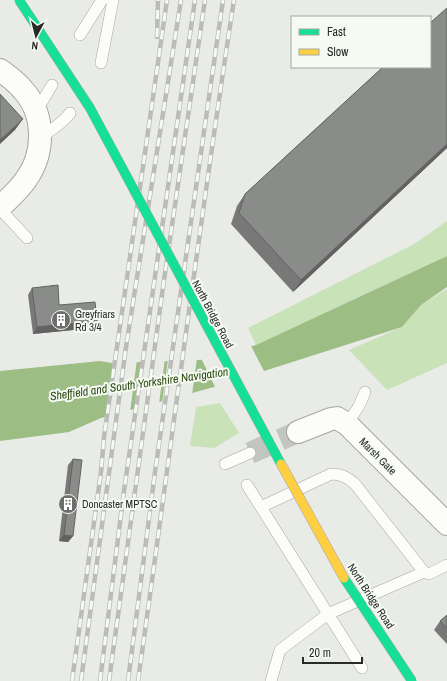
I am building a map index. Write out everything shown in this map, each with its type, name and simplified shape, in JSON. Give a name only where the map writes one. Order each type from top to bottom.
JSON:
[{"type":"street","name":"North Bridge Road","points":[[19,0],[90,108],[325,546],[354,594],[412,681]]},
{"type":"street","points":[[0,70],[23,90],[36,112],[40,129],[40,141],[36,162],[28,177],[17,191],[0,208]]},
{"type":"street","name":"North Bridge Road","points":[[97,101],[296,476],[355,578],[423,681]]},
{"type":"street","points":[[298,432],[337,418],[346,424]]},
{"type":"street","name":"Marsh Gate","points":[[346,424],[447,524]]},
{"type":"lane","points":[[80,35],[102,0]]},
{"type":"lane","points":[[101,63],[113,0]]},
{"type":"lane","points":[[36,112],[52,85]]},
{"type":"lane","points":[[40,141],[45,134],[60,125],[70,114]]},
{"type":"lane","points":[[0,208],[27,238]]},
{"type":"lane","points":[[346,424],[359,406],[365,392]]},
{"type":"lane","points":[[225,464],[250,453]]},
{"type":"lane","points":[[261,507],[331,474],[338,474],[348,477],[424,572],[429,574],[447,565]]},
{"type":"lane","points":[[248,485],[362,668]]},
{"type":"lane","points":[[271,681],[280,650],[328,614],[424,572]]},
{"type":"shaded area","points":[[447,221],[447,256],[256,345],[248,328],[414,244]]},
{"type":"shaded area","points":[[447,289],[447,363],[387,390],[349,350],[402,327],[421,305]]},
{"type":"shaded area","points":[[220,403],[239,433],[214,448],[190,446],[196,407]]},
{"type":"water","name":"Sheffield and South Yorkshire Navigation","points":[[447,256],[447,287],[421,305],[402,327],[214,387],[101,418],[69,432],[0,441],[0,371],[100,361],[112,363],[200,360],[256,345]]},
{"type":"pier","points":[[250,344],[265,373],[216,389],[201,358]]},
{"type":"pier","points":[[197,358],[192,395],[162,403],[168,359]]},
{"type":"pier","points":[[165,359],[159,404],[134,411],[142,360]]},
{"type":"pier","points":[[137,360],[130,412],[105,419],[113,361]]},
{"type":"building","points":[[447,8],[447,144],[301,280],[239,213],[245,194],[382,68],[431,68],[431,22]]},
{"type":"building","points":[[0,94],[23,119],[0,140]]},
{"type":"building","name":"Greyfriars Rd 3/4","points":[[58,285],[59,305],[95,302],[97,321],[37,327],[32,288]]},
{"type":"building","points":[[73,459],[82,460],[73,536],[64,535]]},
{"type":"building","points":[[447,615],[447,628],[440,621]]},
{"type":"tunnel","points":[[250,453],[298,432]]},
{"type":"railway","points":[[157,37],[158,0]]},
{"type":"railway","points":[[72,681],[101,472],[104,437],[167,0]]},
{"type":"railway","points":[[81,681],[126,347],[181,0]]},
{"type":"railway","points":[[100,681],[124,491],[195,0]]},
{"type":"railway","points":[[109,681],[164,280],[205,0]]},
{"type":"railway","points":[[128,681],[155,472],[223,0]]},
{"type":"railway","points":[[138,681],[234,0]]},
{"type":"traffic: fast","points":[[19,0],[90,108],[281,464]]},
{"type":"traffic: fast","points":[[344,578],[412,681]]},
{"type":"traffic: slow","points":[[281,464],[344,578]]},
{"type":"place","name":"Greyfriars Rd 3/4","points":[[61,320]]},
{"type":"place","name":"Doncaster MPTSC","points":[[68,504]]}]
